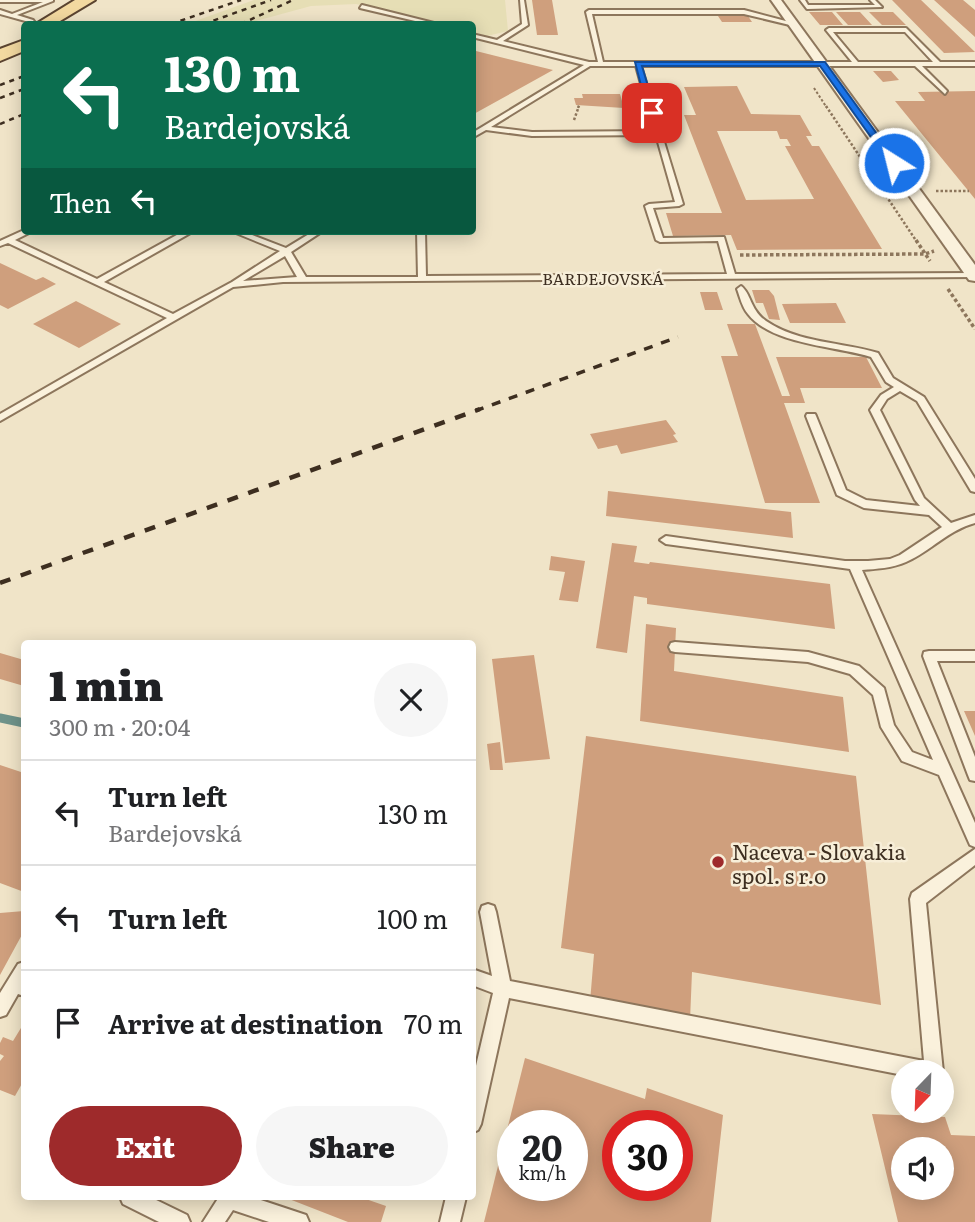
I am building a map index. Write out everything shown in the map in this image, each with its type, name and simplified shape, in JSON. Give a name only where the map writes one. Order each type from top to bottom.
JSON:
[{"type":"main road","points":[[49,21],[87,0]]},
{"type":"main road","points":[[70,21],[108,0]]},
{"type":"main road","points":[[0,45],[21,35]]},
{"type":"main road","points":[[0,56],[21,46]]},
{"type":"street","name":"BARDEJOVSKÁ","points":[[776,0],[975,276]]},
{"type":"lane","points":[[0,1],[52,0]]},
{"type":"lane","points":[[13,15],[52,0]]},
{"type":"lane","points":[[499,41],[524,24],[522,0]]},
{"type":"lane","points":[[667,0],[672,12]]},
{"type":"lane","points":[[802,0],[807,7],[878,7],[872,0]]},
{"type":"lane","points":[[362,7],[420,21]]},
{"type":"lane","points":[[0,12],[31,21]]},
{"type":"lane","points":[[601,64],[589,12],[744,12],[793,24]]},
{"type":"lane","points":[[856,64],[829,30],[906,30],[938,64]]},
{"type":"lane","points":[[476,36],[589,64],[975,64]]},
{"type":"lane","points":[[476,133],[589,64]]},
{"type":"lane","points":[[638,64],[679,204],[649,206],[660,240],[720,239],[732,277]]},
{"type":"lane","points":[[917,64],[945,92]]},
{"type":"lane","points":[[484,128],[533,134],[658,133]]},
{"type":"lane","points":[[4,242],[21,235]]},
{"type":"lane","points":[[97,282],[183,235]]},
{"type":"lane","points":[[245,235],[286,251],[303,280]]},
{"type":"lane","name":"BARDEJOVSKÁ","points":[[0,418],[312,235]]},
{"type":"lane","points":[[421,235],[422,279]]},
{"type":"lane","points":[[4,242],[174,318]]},
{"type":"lane","name":"BARDEJOVSKÁ","points":[[231,285],[303,280],[975,276]]},
{"type":"lane","points":[[741,289],[750,312],[764,324],[811,342],[853,347],[875,355],[889,380],[921,399],[975,488]]},
{"type":"lane","points":[[900,387],[884,397],[875,410],[920,500],[949,527]]},
{"type":"lane","points":[[811,416],[841,492],[864,504],[932,511]]},
{"type":"lane","points":[[666,540],[854,565],[887,563],[904,558],[949,527],[975,519]]},
{"type":"lane","points":[[854,565],[975,840]]},
{"type":"lane","points":[[675,647],[808,657],[854,670],[880,692],[888,727],[907,757],[944,770]]},
{"type":"lane","points":[[975,656],[929,656],[975,775]]},
{"type":"lane","points":[[476,979],[503,989],[934,1072],[918,899],[975,856]]},
{"type":"lane","points":[[476,1107],[503,989],[488,912]]},
{"type":"lane","points":[[0,1009],[21,980]]},
{"type":"lane","points":[[136,1200],[180,1222]]},
{"type":"lane","points":[[213,1222],[228,1200]]},
{"type":"lane","points":[[232,1200],[299,1222]]},
{"type":"lane","points":[[450,1222],[455,1200]]},
{"type":"path","points":[[798,64],[975,329]]},
{"type":"path","points":[[725,255],[925,254],[953,246]]},
{"type":"shaded area","points":[[254,0],[505,0],[508,31],[487,36],[476,33],[476,21],[427,21],[356,4],[311,6],[256,21],[195,21]]},
{"type":"building","points":[[532,0],[552,0],[558,35],[537,35]]},
{"type":"building","points":[[892,0],[921,0],[975,52],[944,53]]},
{"type":"building","points":[[934,0],[963,0],[975,10],[975,37]]},
{"type":"building","points":[[809,12],[832,12],[843,25],[820,25]]},
{"type":"building","points":[[836,12],[860,12],[872,25],[848,25]]},
{"type":"building","points":[[869,12],[893,12],[906,25],[882,25]]},
{"type":"building","points":[[718,16],[748,16],[752,22],[722,22]]},
{"type":"building","points":[[476,51],[553,70],[476,113]]},
{"type":"building","points":[[873,71],[891,71],[899,80],[883,82]]},
{"type":"building","points":[[737,86],[751,114],[800,115],[812,136],[806,136],[812,146],[819,146],[882,249],[737,250],[731,235],[673,236],[666,213],[722,213],[684,115],[696,115],[684,87]],"holes":[[[717,131],[777,131],[780,139],[787,139],[791,146],[785,146],[814,199],[746,200]]]},
{"type":"building","points":[[975,91],[975,199],[895,101],[925,101],[918,92]]},
{"type":"building","points":[[582,94],[620,94],[624,108],[576,105],[574,98],[583,98]]},
{"type":"building","points":[[0,263],[36,280],[43,277],[56,284],[8,309],[0,305]]},
{"type":"building","points":[[752,290],[769,290],[774,296],[780,320],[769,319],[763,303],[756,303]]},
{"type":"building","points":[[700,292],[717,292],[723,310],[705,310]]},
{"type":"building","points":[[76,301],[121,324],[79,348],[33,324]]},
{"type":"building","points":[[836,303],[846,323],[790,323],[782,304]]},
{"type":"building","points":[[727,324],[755,324],[782,396],[790,396],[776,357],[866,357],[882,388],[800,388],[805,403],[784,403],[820,503],[765,503],[721,356],[738,356]]},
{"type":"building","points":[[666,420],[678,442],[621,454],[617,445],[598,449],[590,434]]},
{"type":"building","points":[[608,491],[791,512],[793,538],[606,516]]},
{"type":"building","points":[[612,543],[637,546],[634,562],[830,584],[835,629],[647,604],[647,598],[634,596],[627,653],[596,648]]},
{"type":"building","points":[[551,556],[585,561],[578,602],[559,600],[565,572],[549,570]]},
{"type":"building","points":[[646,624],[676,628],[674,671],[843,697],[849,752],[640,721]]},
{"type":"building","points":[[0,653],[21,659],[21,685],[0,679]]},
{"type":"building","points":[[534,655],[550,759],[505,763],[492,659]]},
{"type":"building","points":[[964,711],[975,711],[975,736]]},
{"type":"building","name":"Naceva - Slovakia spol. s r.o","points":[[586,736],[856,776],[881,1005],[692,972],[690,1021],[590,1002],[594,954],[561,948]]},
{"type":"building","points":[[500,742],[503,770],[490,770],[487,744]]},
{"type":"building","points":[[0,765],[21,772],[21,891],[0,883]]},
{"type":"building","points":[[21,911],[21,936],[0,975],[0,913]]},
{"type":"building","points":[[21,1028],[21,1085],[15,1096],[0,1090],[0,1061],[4,1056],[0,1054],[0,1043],[3,1037],[13,1041]]},
{"type":"building","points":[[525,1058],[645,1099],[647,1088],[723,1115],[711,1222],[484,1222],[497,1170],[497,1201],[588,1201],[588,1110],[512,1110]]},
{"type":"building","points":[[872,1114],[891,1115],[891,1124],[947,1124],[951,1135],[975,1136],[975,1222],[898,1222],[893,1200],[954,1200],[954,1137],[891,1137],[891,1193]]},
{"type":"building","points":[[292,1200],[369,1200],[386,1206],[381,1222],[348,1222]]},
{"type":"waterway","points":[[0,718],[21,722]]},
{"type":"railway","points":[[180,21],[241,0]]},
{"type":"railway","points":[[212,21],[271,0]]},
{"type":"railway","points":[[248,21],[293,0]]},
{"type":"railway","points":[[0,85],[21,77]]},
{"type":"railway","points":[[0,98],[21,90]]},
{"type":"railway","points":[[0,124],[21,115]]},
{"type":"railway","points":[[475,411],[678,337]]},
{"type":"railway","points":[[0,583],[480,409]]},
{"type":"place","name":"Naceva - Slovakia spol. s r.o","points":[[718,862]]},
{"type":"route","points":[[652,113],[638,64],[822,64],[894,163]]}]
